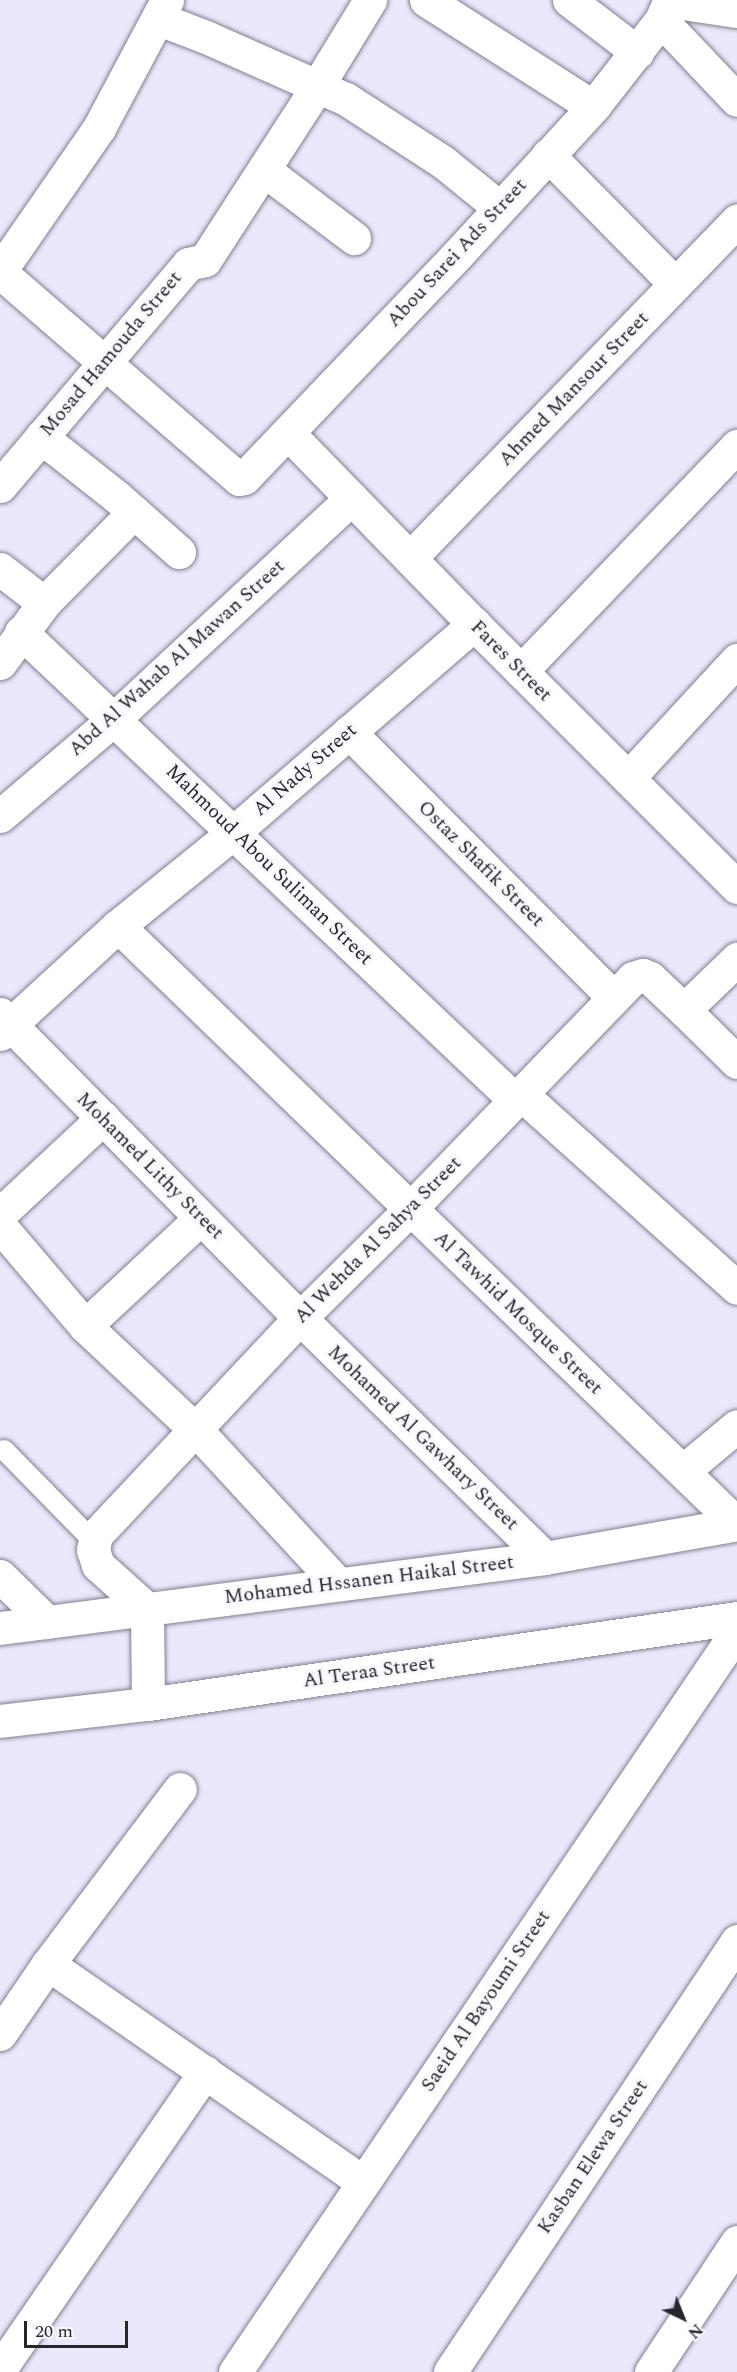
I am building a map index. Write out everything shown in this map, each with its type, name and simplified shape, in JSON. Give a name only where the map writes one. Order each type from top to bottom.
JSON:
[{"type":"street","name":"Mosad Hamouda Street","points":[[0,486],[188,264],[205,260],[318,86],[370,0]]},
{"type":"street","points":[[426,0],[593,107]]},
{"type":"street","points":[[569,0],[637,52]]},
{"type":"street","points":[[667,7],[737,11]]},
{"type":"street","points":[[667,7],[737,100]]},
{"type":"street","name":"Abou Sarei Ads Street","points":[[104,361],[239,479],[244,478],[593,107],[637,52],[667,7]]},
{"type":"street","points":[[104,361],[0,272],[99,128],[163,10],[373,115],[426,150],[500,208]]},
{"type":"street","points":[[548,155],[675,284]]},
{"type":"street","points":[[264,170],[354,238]]},
{"type":"street","name":"Ahmed Mansour Street","points":[[410,558],[737,220]]},
{"type":"street","name":"Fares Street","points":[[288,433],[628,778],[734,877]]},
{"type":"street","points":[[41,437],[134,512],[179,552]]},
{"type":"street","points":[[521,671],[737,446]]},
{"type":"street","name":"Abd Al Wahab Al Mawan Street","points":[[0,816],[115,718],[352,498]]},
{"type":"street","points":[[0,663],[44,603],[134,512]]},
{"type":"street","points":[[0,569],[44,603]]},
{"type":"street","name":"Al Nady Street","points":[[3,1024],[118,926],[234,832],[474,624]]},
{"type":"street","name":"Mahmoud Abou Suliman Street","points":[[21,632],[518,1097],[737,1288]]},
{"type":"street","points":[[628,778],[737,660]]},
{"type":"street","name":"Ostaz Shafik Street","points":[[349,732],[613,997]]},
{"type":"street","name":"Al Tawhid Mosque Street","points":[[118,926],[737,1524]]},
{"type":"street","points":[[737,959],[684,1010],[737,1062]]},
{"type":"street","name":"Al Wehda Al Sahya Street","points":[[94,1542],[96,1535],[197,1431],[300,1318],[410,1209],[633,978],[643,975],[650,978],[684,1010]]},
{"type":"street","name":"Mohamed Lithy Street","points":[[3,1024],[103,1118],[300,1318]]},
{"type":"street","points":[[0,1214],[103,1118]]},
{"type":"street","points":[[85,1326],[201,1218]]},
{"type":"street","points":[[0,1226],[85,1326],[197,1431],[338,1584]]},
{"type":"street","name":"Mohamed Al Gawhary Street","points":[[300,1318],[545,1558]]},
{"type":"street","points":[[683,1471],[737,1426]]},
{"type":"street","name":"Mohamed Hssanen Haikal Street","points":[[0,1628],[545,1558],[737,1524]]},
{"type":"street","points":[[94,1542],[94,1558],[98,1565],[147,1609],[148,1704]]},
{"type":"street","points":[[0,1576],[47,1622]]},
{"type":"street","name":"Al Teraa Street","points":[[0,1721],[148,1704],[737,1618]]},
{"type":"street","name":"Saeid Al Bayoumi Street","points":[[235,2372],[737,1631]]},
{"type":"street","points":[[0,2034],[48,1964],[180,1790]]},
{"type":"street","name":"Kasban Elewa Street","points":[[450,2372],[737,1941]]},
{"type":"street","points":[[48,1964],[363,2182]]},
{"type":"street","points":[[0,2369],[205,2072]]},
{"type":"street","points":[[651,2372],[737,2242]]},
{"type":"lane","points":[[4,1450],[94,1542]]}]
